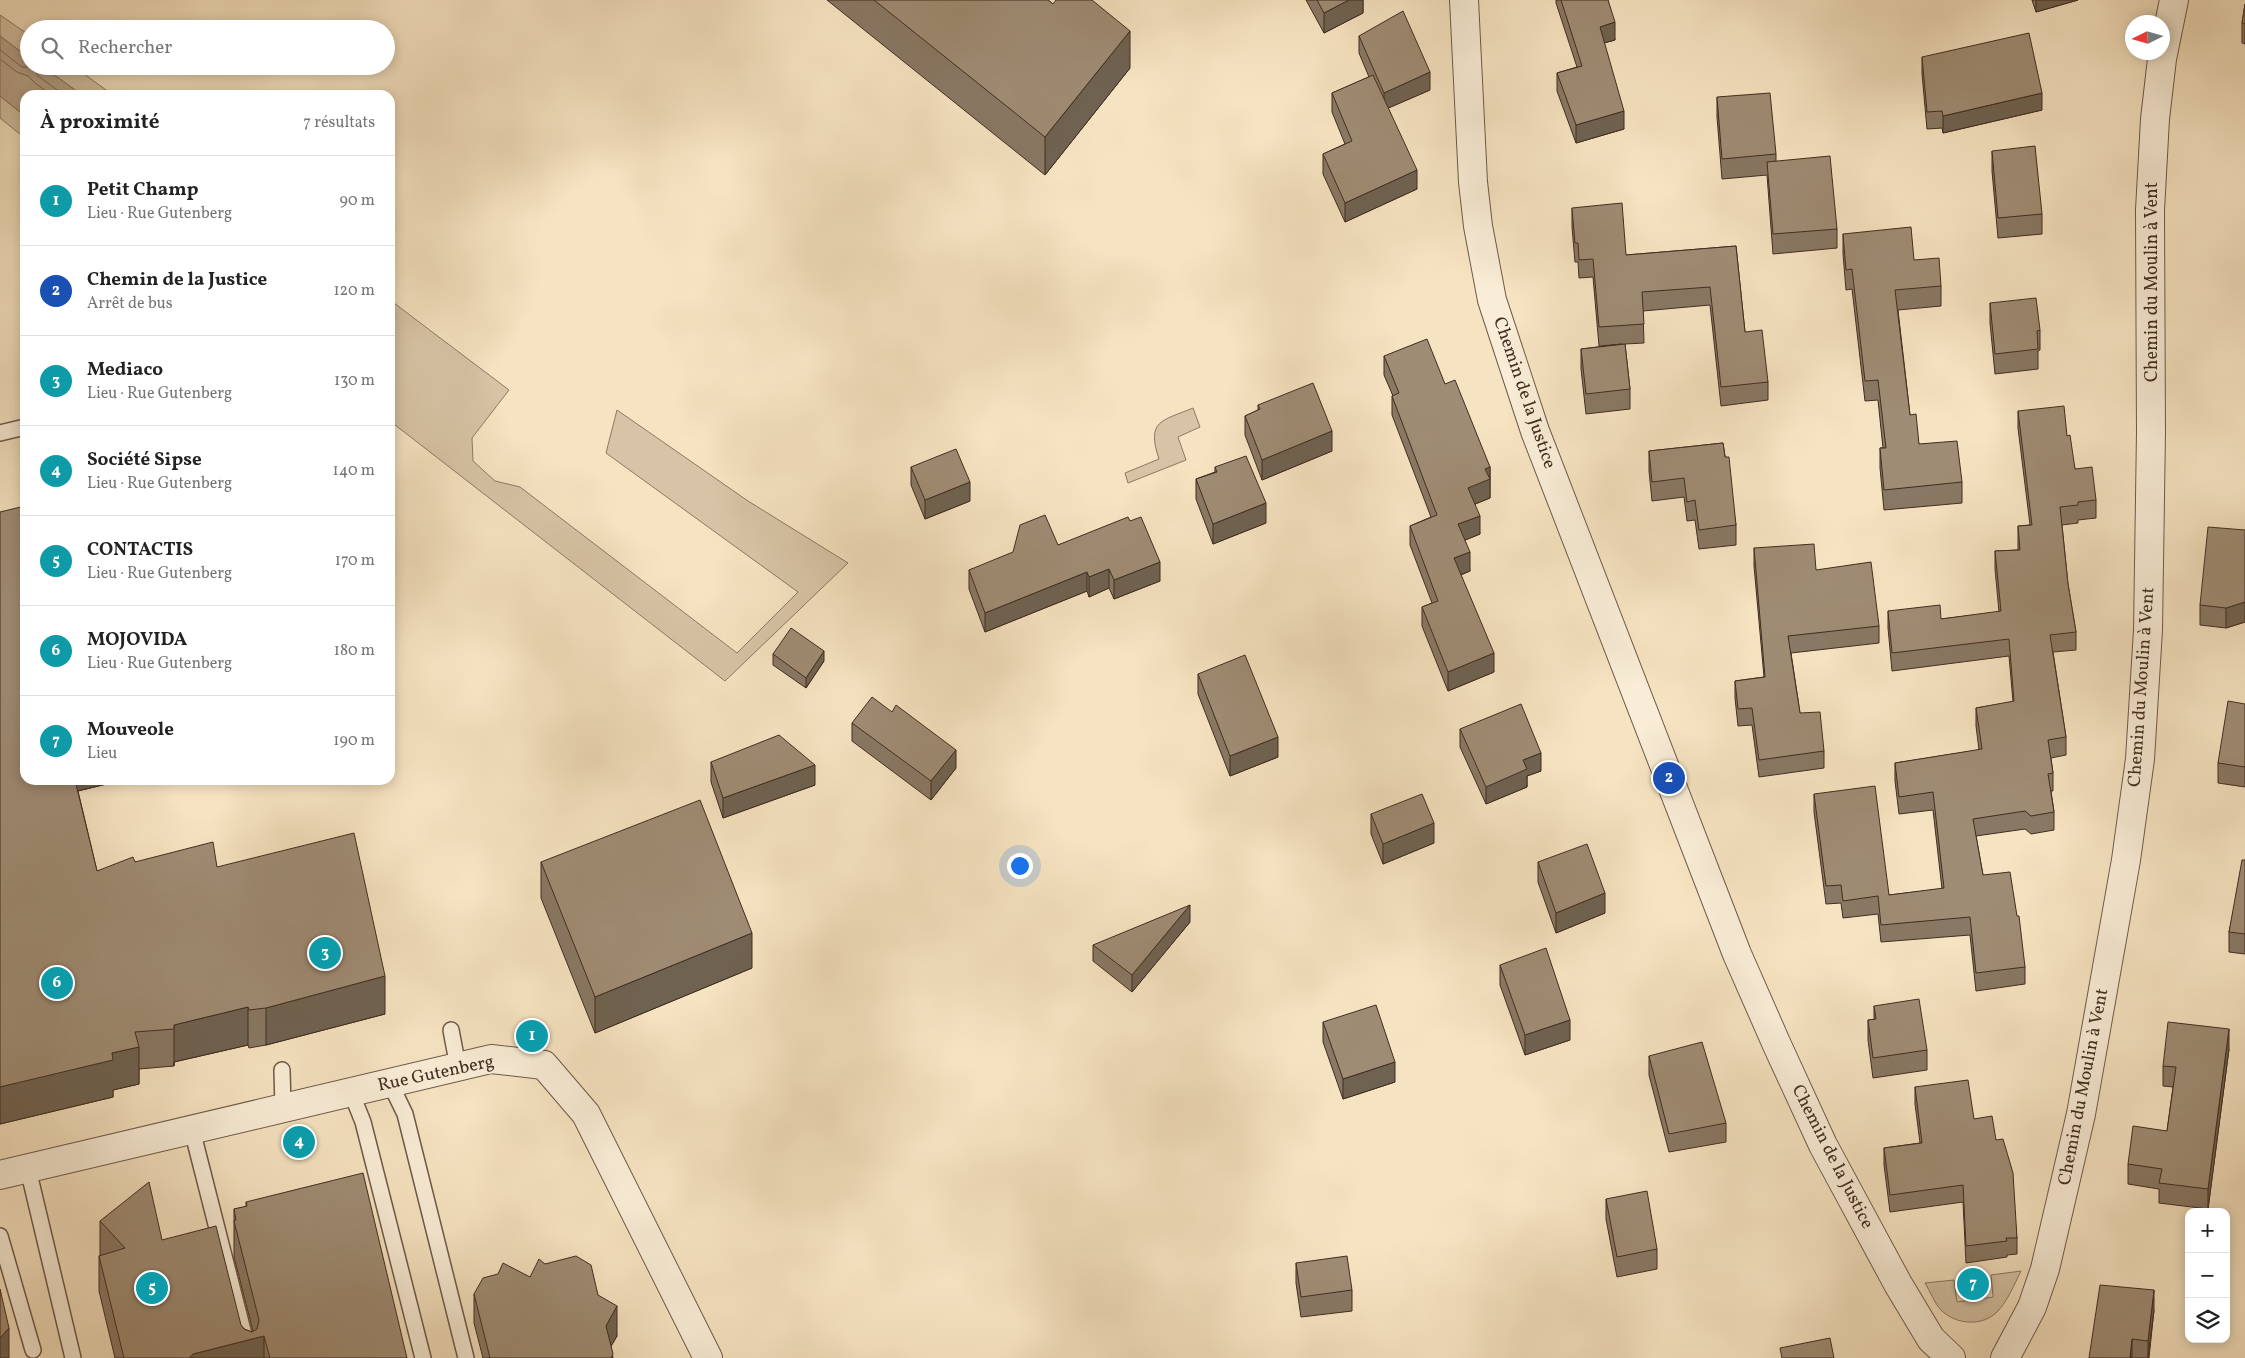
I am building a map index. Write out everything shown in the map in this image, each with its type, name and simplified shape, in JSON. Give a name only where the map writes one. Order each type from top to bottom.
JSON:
[{"type":"street","name":"Chemin de la Justice","points":[[1464,0],[1473,182],[1478,226],[1492,300],[1535,431],[1737,954],[1777,1045],[1823,1145],[1898,1284],[1932,1338],[1951,1358]]},
{"type":"street","name":"Chemin du Moulin à Vent","points":[[2005,1358],[2032,1307],[2045,1269],[2081,1114],[2125,870],[2140,759],[2148,620],[2151,432],[2150,210],[2155,119],[2162,59],[2174,0]]},
{"type":"street","name":"Rue Gutenberg","points":[[0,1175],[491,1059],[544,1065],[586,1114],[708,1358]]},
{"type":"lane","points":[[0,433],[20,428]]},
{"type":"lane","points":[[451,1030],[458,1067]]},
{"type":"lane","points":[[282,1070],[283,1108]]},
{"type":"lane","points":[[390,1083],[405,1114],[466,1358]]},
{"type":"lane","points":[[351,1092],[363,1122],[423,1358]]},
{"type":"lane","points":[[192,1130],[250,1358]]},
{"type":"lane","points":[[28,1168],[73,1358]]},
{"type":"lane","points":[[0,1236],[33,1350]]},
{"type":"shaded area","points":[[0,15],[20,29],[20,51],[0,36]]},
{"type":"shaded area","points":[[54,75],[85,75],[106,90],[75,90]]},
{"type":"shaded area","points":[[0,96],[20,112],[20,134],[0,118]]},
{"type":"shaded area","points":[[395,304],[509,390],[472,438],[473,461],[495,481],[520,487],[737,653],[798,592],[606,453],[617,410],[748,501],[848,563],[725,681],[395,425]]},
{"type":"shaded area","points":[[1193,408],[1200,427],[1178,437],[1186,460],[1128,483],[1125,473],[1159,459],[1154,436],[1160,424],[1173,416]]},
{"type":"shaded area","points":[[2021,1271],[2002,1307],[1992,1316],[1977,1322],[1962,1321],[1947,1315],[1941,1310],[1925,1283],[1954,1280],[1957,1302],[1993,1297],[1991,1275]]},
{"type":"water","points":[[0,36],[20,51],[20,75],[54,75],[75,90],[20,90],[20,112],[0,96]]},
{"type":"building","points":[[874,0],[1048,0],[1053,4],[1056,0],[1092,0],[1130,31],[1045,137]]},
{"type":"building","points":[[1317,0],[1349,0],[1324,13]]},
{"type":"building","points":[[1561,0],[1608,0],[1615,22],[1600,27],[1624,111],[1576,125],[1557,73],[1582,66]]},
{"type":"building","points":[[2245,4],[2245,24],[2242,23]]},
{"type":"building","points":[[1403,11],[1430,72],[1384,93],[1359,36]]},
{"type":"building","points":[[2029,33],[2042,93],[1943,116],[1942,111],[1927,112],[1922,57]]},
{"type":"building","points":[[1373,75],[1417,170],[1345,203],[1323,154],[1352,141],[1332,93]]},
{"type":"building","points":[[1770,93],[1776,154],[1722,159],[1717,97]]},
{"type":"building","points":[[2035,146],[2042,214],[1998,218],[1992,151]]},
{"type":"building","points":[[1830,156],[1837,229],[1773,234],[1767,162]]},
{"type":"building","points":[[1622,203],[1626,255],[1736,246],[1745,332],[1762,330],[1768,382],[1721,387],[1710,287],[1642,292],[1644,324],[1599,327],[1593,259],[1579,260],[1578,243],[1575,243],[1572,208]]},
{"type":"building","points":[[1911,227],[1914,260],[1939,258],[1941,286],[1895,290],[1910,415],[1916,414],[1919,444],[1957,441],[1962,482],[1884,490],[1880,448],[1886,448],[1878,380],[1865,381],[1852,269],[1846,270],[1843,234]]},
{"type":"building","points":[[2036,298],[2040,330],[2037,331],[2038,349],[1995,354],[1990,303]]},
{"type":"building","points":[[1427,339],[1445,384],[1455,380],[1490,467],[1485,469],[1490,479],[1468,488],[1480,516],[1458,524],[1470,552],[1454,558],[1494,653],[1448,672],[1422,607],[1438,601],[1410,526],[1437,515],[1392,396],[1399,393],[1384,356]]},
{"type":"building","points":[[1625,344],[1630,389],[1586,394],[1581,349]]},
{"type":"building","points":[[1313,383],[1332,431],[1262,460],[1245,416],[1260,409],[1258,405]]},
{"type":"building","points":[[2064,406],[2067,436],[2070,435],[2075,469],[2092,467],[2096,500],[2060,507],[2068,584],[2076,632],[2050,635],[2066,737],[2048,740],[2053,773],[2048,774],[2054,812],[2031,816],[2025,811],[1973,819],[1983,875],[2010,872],[2017,916],[2019,916],[2025,967],[1976,973],[1970,917],[1881,925],[1878,896],[1843,901],[1841,885],[1826,886],[1814,794],[1875,786],[1889,895],[1944,888],[1933,792],[1899,797],[1895,763],[1982,749],[1976,708],[2014,701],[2009,639],[1892,653],[1888,611],[1940,605],[1941,619],[2001,611],[1995,551],[2020,550],[2018,526],[2032,525],[2018,411]]},
{"type":"building","points":[[1723,443],[1725,457],[1729,457],[1736,525],[1699,530],[1695,500],[1687,502],[1684,478],[1652,482],[1649,451]]},
{"type":"building","points":[[956,449],[970,482],[925,500],[911,467]]},
{"type":"building","points":[[1246,456],[1266,503],[1213,524],[1196,479],[1217,472],[1215,467]]},
{"type":"building","points":[[20,507],[20,785],[76,785],[97,871],[133,857],[135,862],[213,842],[217,867],[354,833],[385,976],[266,1008],[249,1010],[248,1007],[174,1025],[174,1029],[135,1032],[139,1047],[112,1053],[113,1060],[0,1087],[0,512]]},
{"type":"building","points":[[1045,515],[1058,545],[1128,517],[1130,521],[1141,517],[1160,562],[1114,580],[1109,569],[1089,577],[1087,572],[985,613],[969,570],[1013,552],[1020,525]]},
{"type":"building","points":[[2208,527],[2245,530],[2245,602],[2226,608],[2200,605]]},
{"type":"building","points":[[1814,544],[1816,570],[1871,562],[1879,626],[1788,636],[1800,713],[1820,712],[1824,751],[1759,760],[1752,708],[1738,709],[1735,681],[1765,677],[1754,548]]},
{"type":"building","points":[[791,628],[824,651],[806,678],[773,654]]},
{"type":"building","points":[[1245,655],[1278,737],[1230,756],[1198,674]]},
{"type":"building","points":[[872,697],[892,712],[896,705],[956,750],[931,781],[852,723]]},
{"type":"building","points":[[2228,701],[2245,704],[2245,767],[2218,763]]},
{"type":"building","points":[[1521,704],[1541,753],[1523,760],[1527,769],[1486,787],[1460,729]]},
{"type":"building","points":[[779,735],[815,765],[723,798],[711,762]]},
{"type":"building","points":[[1422,794],[1434,823],[1383,844],[1371,814]]},
{"type":"building","points":[[700,800],[752,933],[595,997],[541,862]]},
{"type":"building","points":[[1587,844],[1605,893],[1556,913],[1538,862]]},
{"type":"building","points":[[2242,860],[2245,860],[2245,934],[2229,932]]},
{"type":"building","points":[[1190,905],[1132,975],[1093,945]]},
{"type":"building","points":[[1546,948],[1570,1020],[1525,1035],[1500,965]]},
{"type":"building","points":[[1919,999],[1927,1050],[1873,1058],[1868,1020],[1876,1019],[1874,1006]]},
{"type":"building","points":[[1376,1005],[1395,1062],[1343,1079],[1323,1022]]},
{"type":"building","points":[[2168,1022],[2229,1029],[2208,1189],[2159,1183],[2162,1169],[2128,1164],[2133,1126],[2167,1131],[2176,1067],[2163,1066]]},
{"type":"building","points":[[1702,1042],[1726,1123],[1669,1134],[1649,1056]]},
{"type":"building","points":[[1968,1080],[1974,1119],[1992,1116],[1996,1140],[2003,1139],[2013,1173],[2017,1238],[2006,1238],[2007,1241],[1966,1246],[1963,1185],[1890,1195],[1884,1148],[1922,1143],[1915,1087]]},
{"type":"building","points":[[363,1173],[407,1358],[270,1358],[264,1336],[193,1354],[189,1358],[124,1358],[99,1256],[125,1248],[100,1221],[149,1182],[162,1240],[216,1226],[241,1325],[244,1329],[252,1332],[257,1329],[259,1320],[234,1221],[236,1220],[234,1209],[247,1206],[246,1202]]},
{"type":"building","points":[[1647,1191],[1657,1249],[1617,1257],[1606,1199]]},
{"type":"building","points":[[576,1256],[591,1265],[598,1295],[617,1306],[606,1326],[613,1354],[611,1358],[490,1358],[474,1294],[483,1278],[498,1274],[503,1263],[530,1277],[539,1259],[545,1264]]},
{"type":"building","points":[[1347,1256],[1352,1290],[1301,1297],[1296,1263]]},
{"type":"building","points":[[2100,1285],[2154,1290],[2148,1341],[2132,1339],[2130,1358],[2089,1358]]},
{"type":"building","points":[[0,1289],[9,1328],[0,1338]]},
{"type":"building","points":[[1830,1338],[1834,1358],[1782,1358],[1780,1348]]},
{"type":"place","name":"Chemin de la Justice","points":[[1669,778]]},
{"type":"place","name":"Mediaco","points":[[325,953]]},
{"type":"place","name":"MOJOVIDA","points":[[57,983]]},
{"type":"place","name":"Petit Champ","points":[[532,1036]]},
{"type":"place","name":"Société Sipse","points":[[299,1142]]},
{"type":"place","name":"Mouveole","points":[[1973,1284]]},
{"type":"place","name":"CONTACTIS","points":[[152,1288]]}]
